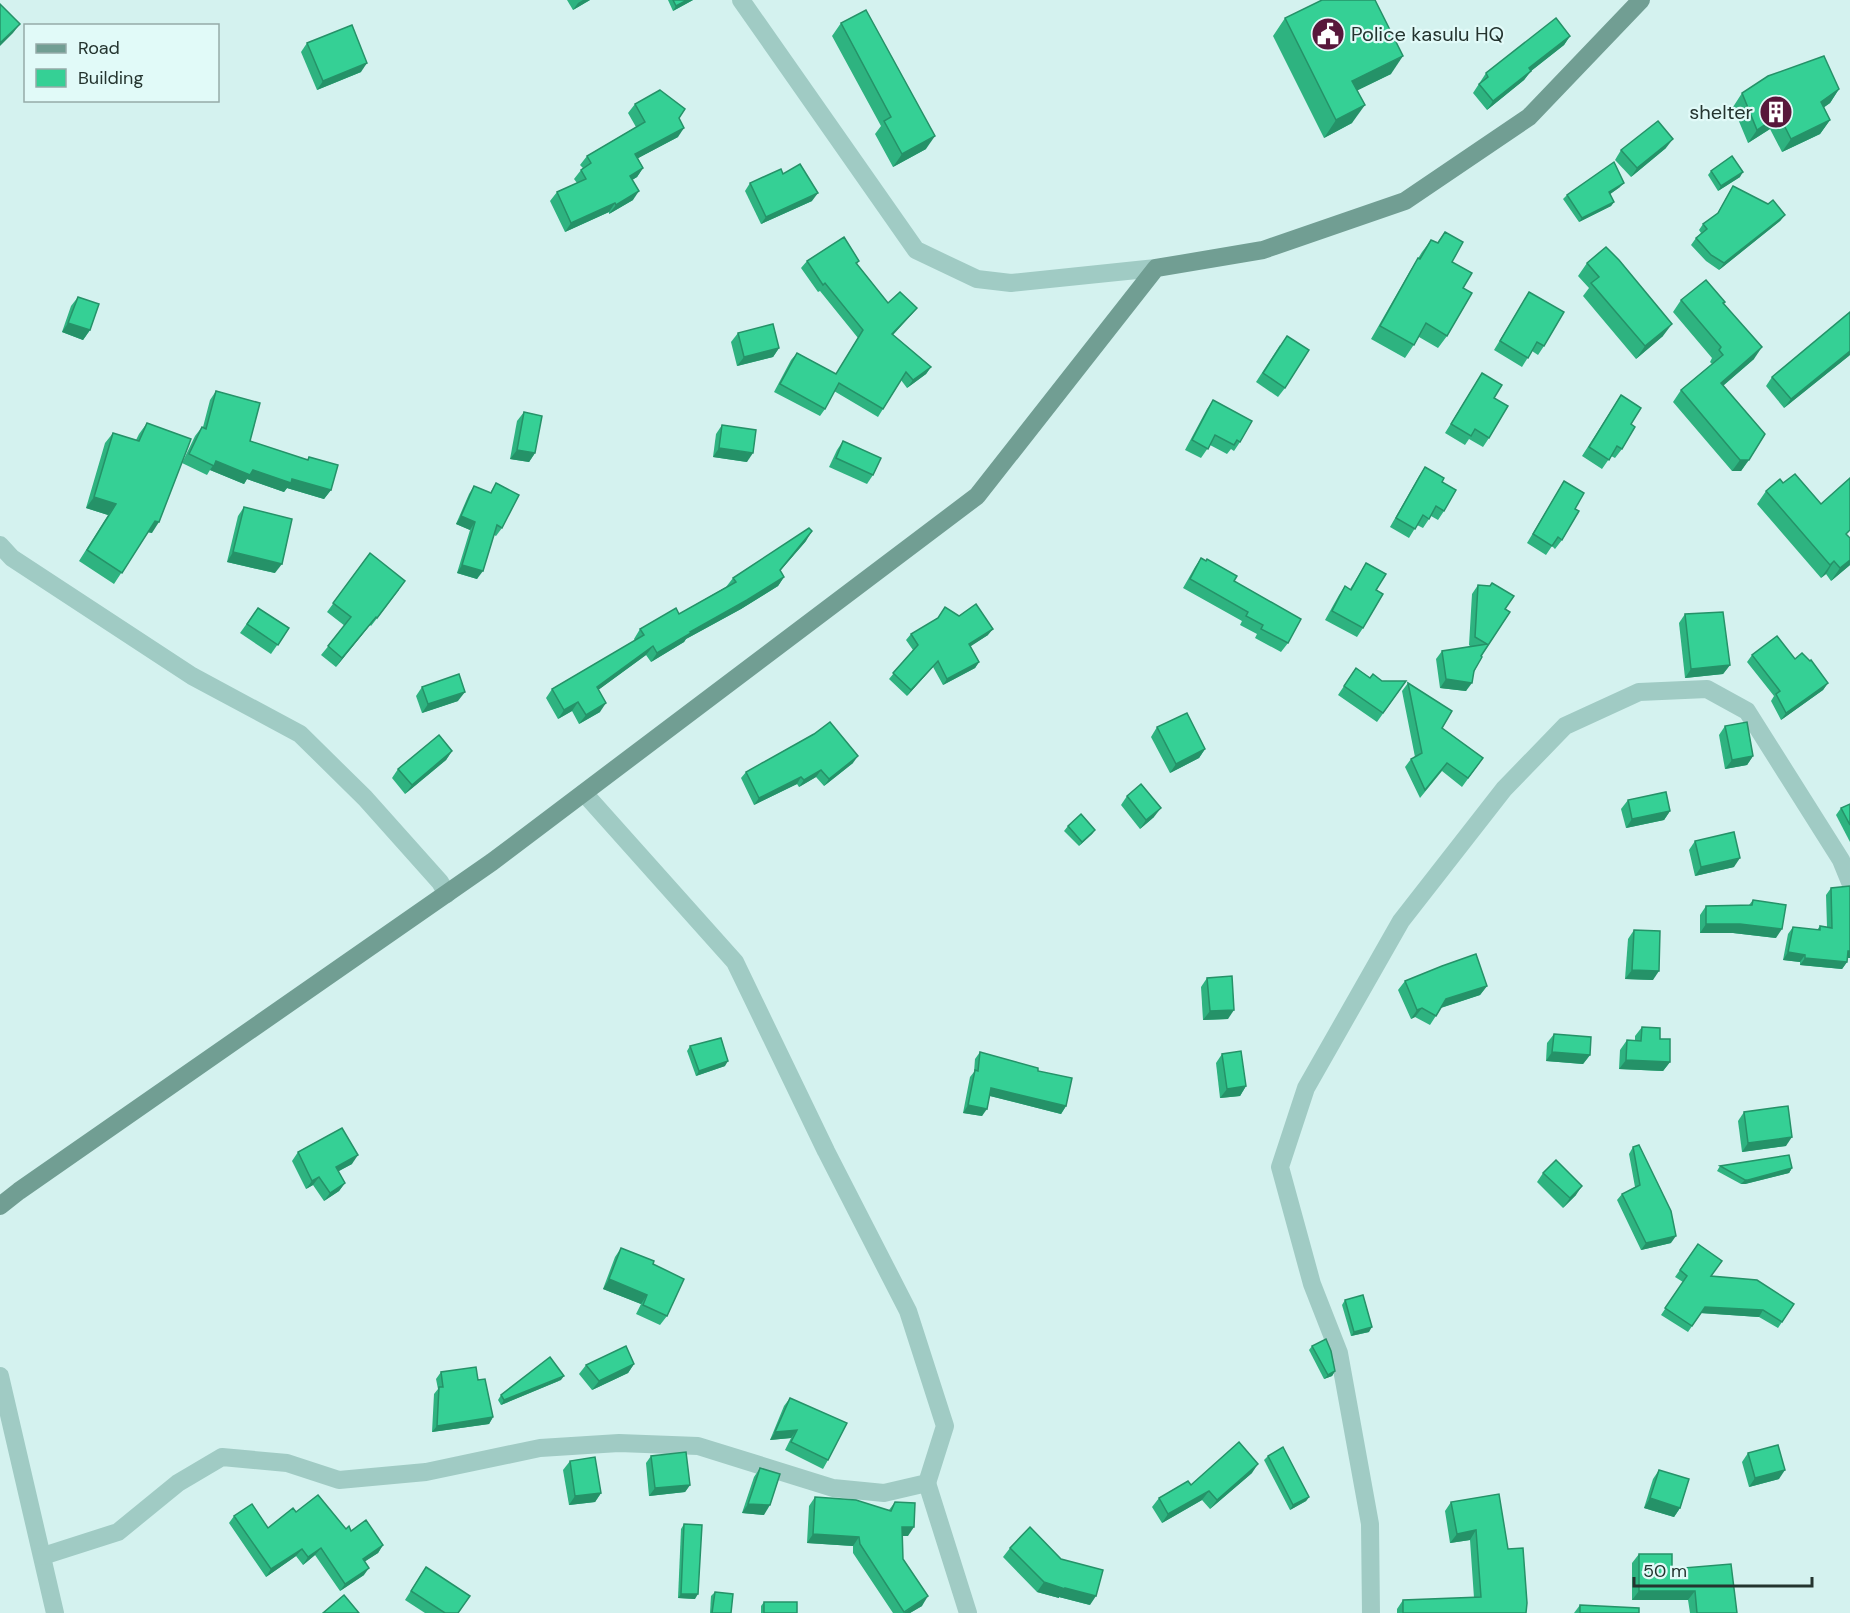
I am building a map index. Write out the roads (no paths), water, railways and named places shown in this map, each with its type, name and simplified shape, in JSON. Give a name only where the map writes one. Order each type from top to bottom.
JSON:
[{"type":"street","points":[[741,0],[916,250],[977,279],[1011,283],[1156,268],[1263,250],[1405,201],[1529,117],[1641,0]]},
{"type":"street","points":[[0,1206],[492,862],[976,496],[1156,268]]},
{"type":"street","points":[[0,545],[12,558],[192,676],[300,734],[365,798],[440,882],[447,894]]},
{"type":"street","points":[[1371,1613],[1370,1524],[1339,1353],[1312,1284],[1280,1167],[1305,1088],[1401,921],[1504,789],[1565,726],[1639,692],[1707,689],[1747,711],[1841,860],[1850,882]]},
{"type":"street","points":[[584,793],[735,962],[826,1151],[908,1311],[945,1426],[927,1483],[968,1613]]},
{"type":"street","points":[[0,1376],[56,1613]]},
{"type":"street","points":[[43,1556],[118,1532],[178,1483],[222,1456],[287,1463],[339,1480],[426,1472],[540,1448],[619,1443],[698,1446],[833,1488],[884,1493],[927,1483]]},
{"type":"place","name":"Police kasulu HQ","points":[[1328,34]]},
{"type":"place","name":"shelter","points":[[1776,112]]}]
